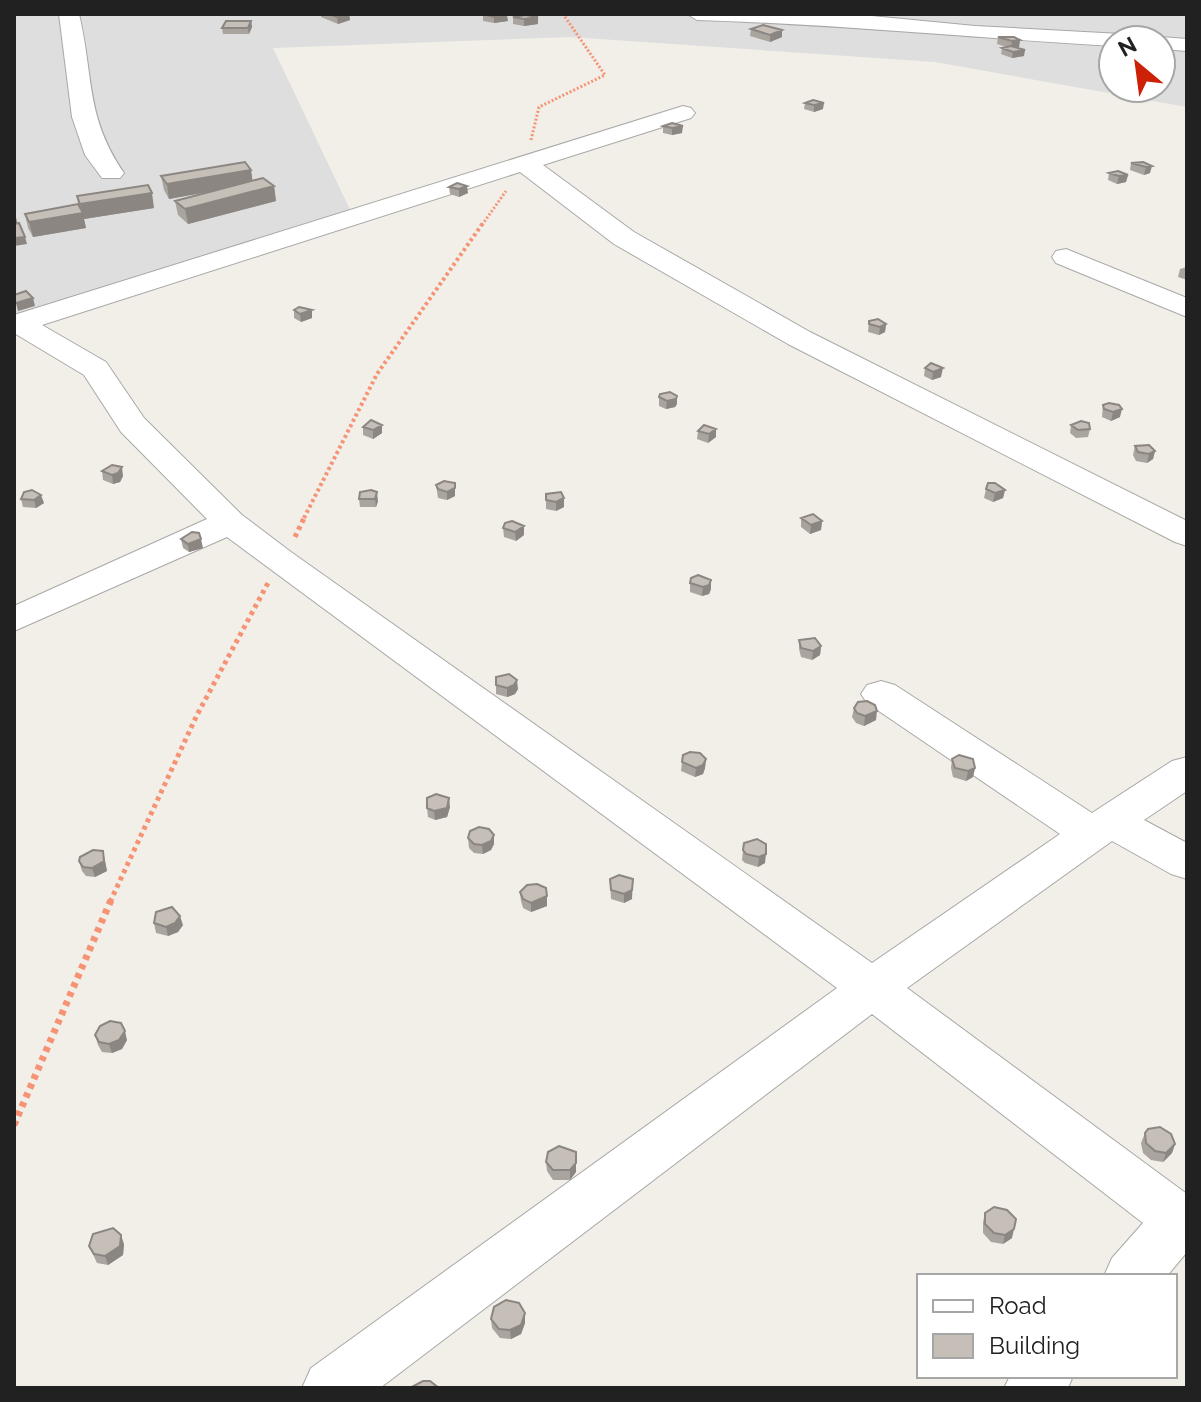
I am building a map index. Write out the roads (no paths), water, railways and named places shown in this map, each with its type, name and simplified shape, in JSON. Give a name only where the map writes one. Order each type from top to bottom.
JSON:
[{"type":"street","points":[[69,14],[75,35],[80,110],[86,134],[99,160],[111,173]]},
{"type":"street","points":[[697,14],[816,17],[975,32],[1097,39]]},
{"type":"street","points":[[816,17],[841,14]]},
{"type":"street","points":[[16,323],[683,113]]},
{"type":"street","points":[[525,164],[624,238],[799,338],[1187,535]]},
{"type":"street","points":[[1066,257],[1187,308]]},
{"type":"street","points":[[16,323],[95,369],[132,425],[230,522],[278,560],[871,987],[1184,1222],[1134,1274]]},
{"type":"street","points":[[14,620],[230,522]]},
{"type":"street","points":[[881,694],[1101,827],[1187,863]]},
{"type":"street","points":[[332,1388],[494,1271],[871,987],[1187,771]]}]
